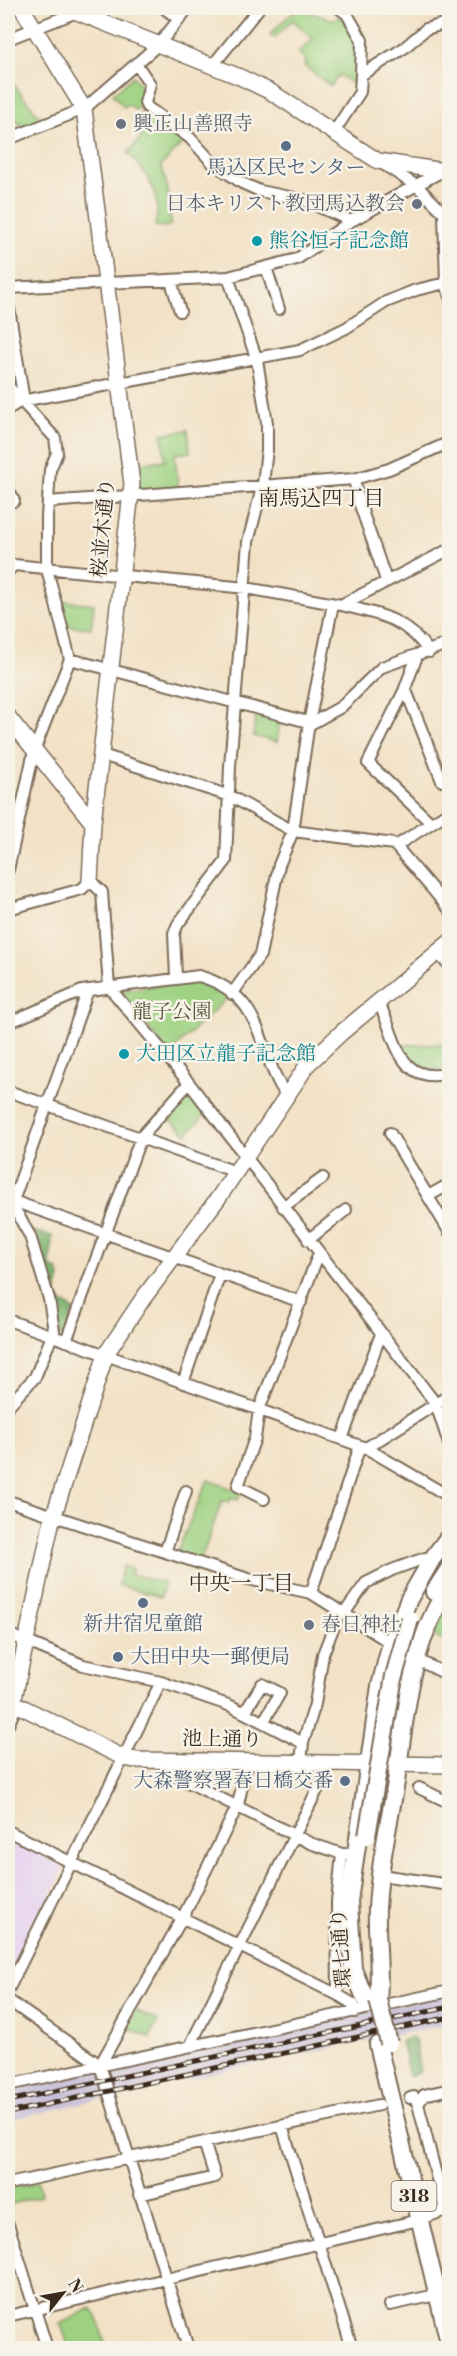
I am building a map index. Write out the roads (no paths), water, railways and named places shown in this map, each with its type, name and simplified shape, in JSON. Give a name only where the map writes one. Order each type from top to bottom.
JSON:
[{"type":"main road","points":[[363,2005],[353,1969],[350,1945],[348,1854],[368,1763],[382,1677],[391,1643],[409,1599],[432,1559],[450,1535]]},
{"type":"main road","name":"環七通り","points":[[450,1551],[429,1581],[414,1621],[372,1836],[368,1920],[371,1964],[363,2005],[383,2044],[436,2214],[443,2299],[450,2347]]},
{"type":"main road","name":"環七通り","points":[[414,1621],[450,1568]]},
{"type":"main road","points":[[363,2005],[381,1969],[377,1908],[380,1875],[410,1682],[429,1622],[450,1584]]},
{"type":"street","points":[[22,8],[84,109]]},
{"type":"street","points":[[164,8],[179,19]]},
{"type":"street","points":[[8,139],[84,109],[159,44],[188,8]]},
{"type":"street","points":[[213,65],[259,8]]},
{"type":"street","points":[[8,39],[77,9],[213,65],[271,92],[417,187],[447,216],[450,297]]},
{"type":"street","points":[[334,132],[360,92],[362,40],[346,10]]},
{"type":"street","points":[[361,75],[404,48],[426,29],[450,22]]},
{"type":"street","points":[[137,64],[150,84],[145,103],[147,107],[190,138],[225,171],[260,191],[304,200],[351,221]]},
{"type":"street","name":"桜並木通り","points":[[84,109],[132,484],[93,823],[90,881]]},
{"type":"street","points":[[378,160],[448,170]]},
{"type":"street","points":[[8,288],[228,277],[297,259],[351,221],[448,170]]},
{"type":"street","points":[[266,267],[279,309]]},
{"type":"street","points":[[176,977],[174,933],[177,924],[226,861],[235,704],[248,542],[263,484],[267,423],[257,360],[228,277]]},
{"type":"street","points":[[171,281],[180,311]]},
{"type":"street","points":[[8,410],[23,401],[300,351],[346,328],[386,302],[448,282]]},
{"type":"street","points":[[8,302],[23,401]]},
{"type":"street","points":[[8,386],[55,438],[57,453],[50,470],[48,502],[47,569],[70,659],[34,751],[8,870]]},
{"type":"street","points":[[48,502],[263,484],[354,479],[389,469],[450,442]]},
{"type":"street","points":[[354,479],[359,502],[387,580]]},
{"type":"street","points":[[8,489],[14,501]]},
{"type":"street","points":[[337,605],[450,549]]},
{"type":"street","points":[[8,571],[14,566],[122,575],[246,588],[337,605],[390,617],[417,635],[429,652]]},
{"type":"street","points":[[232,994],[260,955],[279,865],[293,831],[309,723],[337,605]]},
{"type":"street","points":[[70,659],[309,723],[341,707],[382,667],[450,643]]},
{"type":"street","points":[[417,656],[405,688],[368,763],[431,823]]},
{"type":"street","points":[[405,688],[442,781]]},
{"type":"street","points":[[8,717],[93,823]]},
{"type":"street","points":[[102,755],[230,796],[293,831],[396,846],[450,910]]},
{"type":"street","points":[[396,846],[450,811]]},
{"type":"street","points":[[8,909],[82,890],[90,881],[102,892],[109,987],[189,1083],[436,1404],[450,1447]]},
{"type":"street","points":[[8,1725],[13,1714],[10,1701],[54,1516],[106,1354],[173,1257],[236,1172],[286,1095],[315,1058],[450,942]]},
{"type":"street","points":[[436,953],[450,965]]},
{"type":"street","points":[[8,1023],[88,990],[176,977],[199,976],[214,980],[232,994],[256,1020],[280,1086],[286,1095]]},
{"type":"street","points":[[9,1202],[88,990]]},
{"type":"street","points":[[378,1002],[390,1025],[396,1051],[408,1066],[432,1076],[450,1073]]},
{"type":"street","points":[[66,1341],[141,1137],[189,1083]]},
{"type":"street","points":[[8,1091],[236,1172]]},
{"type":"street","points":[[390,1133],[450,1233]]},
{"type":"street","points":[[283,1208],[323,1179]]},
{"type":"street","points":[[428,1196],[450,1184]]},
{"type":"street","points":[[9,1202],[301,1302]]},
{"type":"street","points":[[8,1406],[34,1377],[53,1336],[49,1299],[30,1236],[9,1202]]},
{"type":"street","points":[[308,1240],[346,1210]]},
{"type":"street","points":[[264,1499],[238,1486],[255,1438],[259,1410],[319,1253]]},
{"type":"street","points":[[183,1383],[220,1274]]},
{"type":"street","points":[[8,1320],[363,1447],[450,1497]]},
{"type":"street","points":[[342,1439],[381,1334]]},
{"type":"street","points":[[311,1593],[363,1447],[450,1395]]},
{"type":"street","points":[[165,1552],[186,1491]]},
{"type":"street","points":[[8,1501],[248,1580],[311,1593],[391,1643]]},
{"type":"street","points":[[301,1762],[303,1743],[315,1704],[323,1654],[332,1625],[366,1583],[392,1570],[425,1558],[432,1559]]},
{"type":"street","points":[[8,1634],[83,1665],[161,1682],[246,1712],[303,1743]]},
{"type":"street","points":[[416,1659],[450,1676]]},
{"type":"street","points":[[382,1677],[398,1674],[410,1682]]},
{"type":"street","points":[[8,1990],[161,1682]]},
{"type":"street","points":[[246,1712],[262,1684],[280,1693],[264,1721]]},
{"type":"street","name":"池上通り","points":[[10,1701],[124,1758],[165,1761],[450,1765]]},
{"type":"street","points":[[375,1721],[388,1729],[403,1724]]},
{"type":"street","points":[[165,1761],[172,1774],[294,1834],[348,1854],[337,1902],[343,1993]]},
{"type":"street","points":[[100,2065],[182,1917],[238,1805],[247,1762]]},
{"type":"street","points":[[190,2046],[331,1762]]},
{"type":"street","points":[[419,1788],[450,1803]]},
{"type":"street","points":[[8,1831],[240,1946],[343,1993],[363,2005]]},
{"type":"street","points":[[380,1875],[450,1885]]},
{"type":"street","points":[[8,2085],[190,2046],[363,2005],[450,1991]]},
{"type":"street","points":[[8,2000],[100,2065],[188,2349]]},
{"type":"street","points":[[8,2316],[436,2214],[414,2101],[424,2095],[450,2089]]},
{"type":"street","points":[[8,2184],[379,2104]]},
{"type":"street","points":[[282,2126],[352,2349]]},
{"type":"street","points":[[139,2195],[215,2177],[204,2142]]},
{"type":"street","points":[[8,2224],[47,2349]]},
{"type":"street","points":[[390,2305],[443,2299]]},
{"type":"railway","points":[[8,2101],[450,2007]]},
{"type":"railway","points":[[8,2113],[450,2017]]},
{"type":"place","name":"興正山善照寺","points":[[121,124]]},
{"type":"place","name":"馬込区民センター","points":[[286,146]]},
{"type":"place","name":"日本キリスト教団馬込教会","points":[[417,204]]},
{"type":"place","name":"熊谷恒子記念館","points":[[257,241]]},
{"type":"place","name":"大田区立龍子記念館","points":[[124,1054]]},
{"type":"place","name":"新井宿児童館","points":[[143,1603]]},
{"type":"place","name":"春日神社","points":[[309,1625]]},
{"type":"place","name":"大田中央一郵便局","points":[[118,1657]]},
{"type":"place","name":"大森警察署春日橋交番","points":[[345,1781]]},
{"type":"district","name":"南馬込四丁目","points":[[321,499]]},
{"type":"district","name":"中央一丁目","points":[[241,1584]]},
{"type":"park label","name":"龍子公園","points":[[172,1012]]}]
